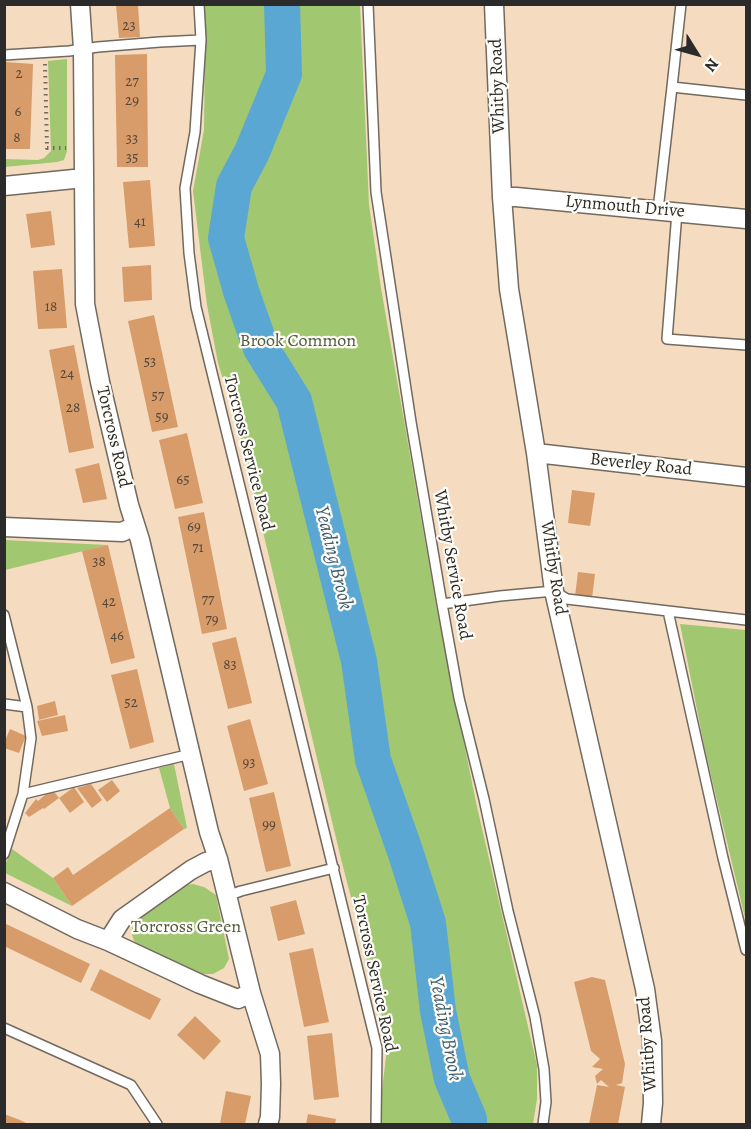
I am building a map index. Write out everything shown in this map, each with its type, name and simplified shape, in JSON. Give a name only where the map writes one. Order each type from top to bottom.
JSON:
[{"type":"street","name":"Torcross Road","points":[[80,4],[83,49],[85,304],[100,382],[209,832],[218,859],[251,993],[270,1053],[271,1095],[268,1125]]},
{"type":"street","name":"Whitby Road","points":[[494,4],[502,197],[509,290],[536,453],[554,591],[645,989],[652,1041],[651,1125]]},
{"type":"street","points":[[4,186],[84,178]]},
{"type":"street","name":"Lynmouth Drive","points":[[502,197],[747,219]]},
{"type":"street","name":"Beverley Road","points":[[536,453],[747,477]]},
{"type":"street","points":[[4,527],[122,532],[135,526]]},
{"type":"street","points":[[108,941],[122,920],[190,870],[218,859]]},
{"type":"street","points":[[4,892],[77,929],[200,984],[238,999],[251,993]]},
{"type":"lane","name":"Torcross Service Road","points":[[199,4],[201,40],[195,132],[185,188],[189,253],[196,308],[377,1047],[375,1125]]},
{"type":"lane","name":"Whitby Service Road","points":[[368,4],[376,192],[411,422],[459,698],[484,799],[508,912],[535,1017],[544,1069],[546,1102],[543,1125]]},
{"type":"lane","points":[[681,4],[672,87],[667,211],[667,339],[747,345]]},
{"type":"lane","points":[[4,55],[201,40]]},
{"type":"lane","points":[[672,87],[747,95]]},
{"type":"lane","points":[[442,604],[511,594],[554,591],[567,599],[747,620]]},
{"type":"lane","points":[[668,611],[723,858],[747,950]]},
{"type":"lane","points":[[4,615],[27,707],[31,738],[23,794],[4,854]]},
{"type":"lane","points":[[4,704],[27,707]]},
{"type":"lane","points":[[23,794],[191,754]]},
{"type":"lane","points":[[227,896],[334,868]]},
{"type":"lane","points":[[4,1028],[131,1085],[157,1125]]},
{"type":"path","points":[[45,57],[47,148],[71,148]]},
{"type":"green space","name":"Brook Common","points":[[203,5],[360,5],[369,204],[381,288],[437,610],[477,807],[537,1065],[537,1099],[533,1124],[378,1124],[388,1040],[341,859],[239,431],[218,363],[207,305],[193,191],[204,130]]},
{"type":"green space","points":[[67,59],[67,151],[64,160],[5,167],[5,159],[38,160],[51,151],[48,61]]},
{"type":"green space","points":[[5,540],[108,545],[5,570]]},
{"type":"green space","points":[[680,624],[746,630],[746,922],[705,750]]},
{"type":"green space","points":[[174,764],[187,828],[184,829],[170,808],[159,768]]},
{"type":"green space","points":[[12,849],[53,878],[72,906],[5,873],[4,867]]},
{"type":"green space","name":"Torcross Green","points":[[186,885],[204,887],[216,895],[229,959],[224,968],[213,974],[193,971],[146,951],[134,941],[131,931],[135,921],[145,913]]},
{"type":"building","points":[[116,5],[138,5],[140,37],[119,38]]},
{"type":"building","points":[[147,54],[148,167],[117,167],[115,55]]},
{"type":"building","points":[[6,62],[33,64],[30,149],[4,149]]},
{"type":"building","points":[[150,180],[155,246],[129,248],[123,182]]},
{"type":"building","points":[[51,211],[55,245],[31,248],[26,214]]},
{"type":"building","points":[[151,265],[152,300],[124,302],[122,267]]},
{"type":"building","points":[[62,269],[67,328],[38,329],[33,271]]},
{"type":"building","points":[[154,315],[178,427],[152,432],[128,321]]},
{"type":"building","points":[[74,345],[94,448],[69,453],[49,350]]},
{"type":"building","points":[[187,433],[203,503],[175,509],[159,440]]},
{"type":"building","points":[[99,463],[107,499],[83,503],[75,469]]},
{"type":"building","points":[[572,490],[595,493],[590,526],[568,523]]},
{"type":"building","points":[[204,512],[227,629],[202,634],[178,517]]},
{"type":"building","points":[[108,545],[135,658],[111,664],[82,551]]},
{"type":"building","points":[[578,572],[595,574],[592,598],[575,596]]},
{"type":"building","points":[[236,637],[252,703],[228,709],[212,643]]},
{"type":"building","points":[[137,669],[154,742],[130,749],[111,675]]},
{"type":"building","points":[[55,701],[58,715],[39,720],[37,706]]},
{"type":"building","points":[[65,715],[68,731],[42,736],[37,721]]},
{"type":"building","points":[[250,719],[268,784],[244,791],[227,726]]},
{"type":"building","points":[[10,729],[26,736],[19,753],[4,748]]},
{"type":"building","points":[[112,780],[120,791],[107,802],[98,790]]},
{"type":"building","points":[[91,784],[102,800],[92,808],[77,788]]},
{"type":"building","points":[[74,787],[84,802],[70,813],[59,798]]},
{"type":"building","points":[[52,789],[59,798],[29,817],[25,813],[36,799],[38,801]]},
{"type":"building","points":[[274,792],[291,866],[266,872],[249,798]]},
{"type":"building","points":[[170,808],[184,829],[72,906],[53,878],[68,867],[73,875]]},
{"type":"building","points":[[296,900],[305,934],[278,941],[270,907]]},
{"type":"building","points":[[4,923],[90,964],[81,983],[4,946]]},
{"type":"building","points":[[313,948],[329,1022],[304,1027],[289,953]]},
{"type":"building","points":[[100,969],[161,999],[150,1020],[90,990]]},
{"type":"building","points":[[592,977],[605,980],[625,1064],[622,1083],[616,1085],[625,1087],[618,1124],[589,1124],[597,1085],[609,1087],[601,1080],[597,1084],[595,1076],[603,1069],[592,1067],[600,1059],[591,1051],[574,982]]},
{"type":"building","points":[[195,1016],[221,1041],[204,1060],[177,1035]]},
{"type":"building","points":[[332,1033],[339,1097],[314,1100],[307,1036]]},
{"type":"building","points":[[226,1091],[251,1096],[245,1124],[220,1124]]},
{"type":"building","points":[[4,1114],[20,1120],[28,1124],[4,1124]]},
{"type":"building","points":[[308,1114],[336,1119],[335,1124],[306,1124]]},
{"type":"waterway","name":"Yeading Brook","points":[[282,4],[284,74],[252,152],[234,186],[226,238],[261,348],[294,401],[359,661],[373,760],[428,923],[438,1011],[452,1079],[469,1124]]}]
